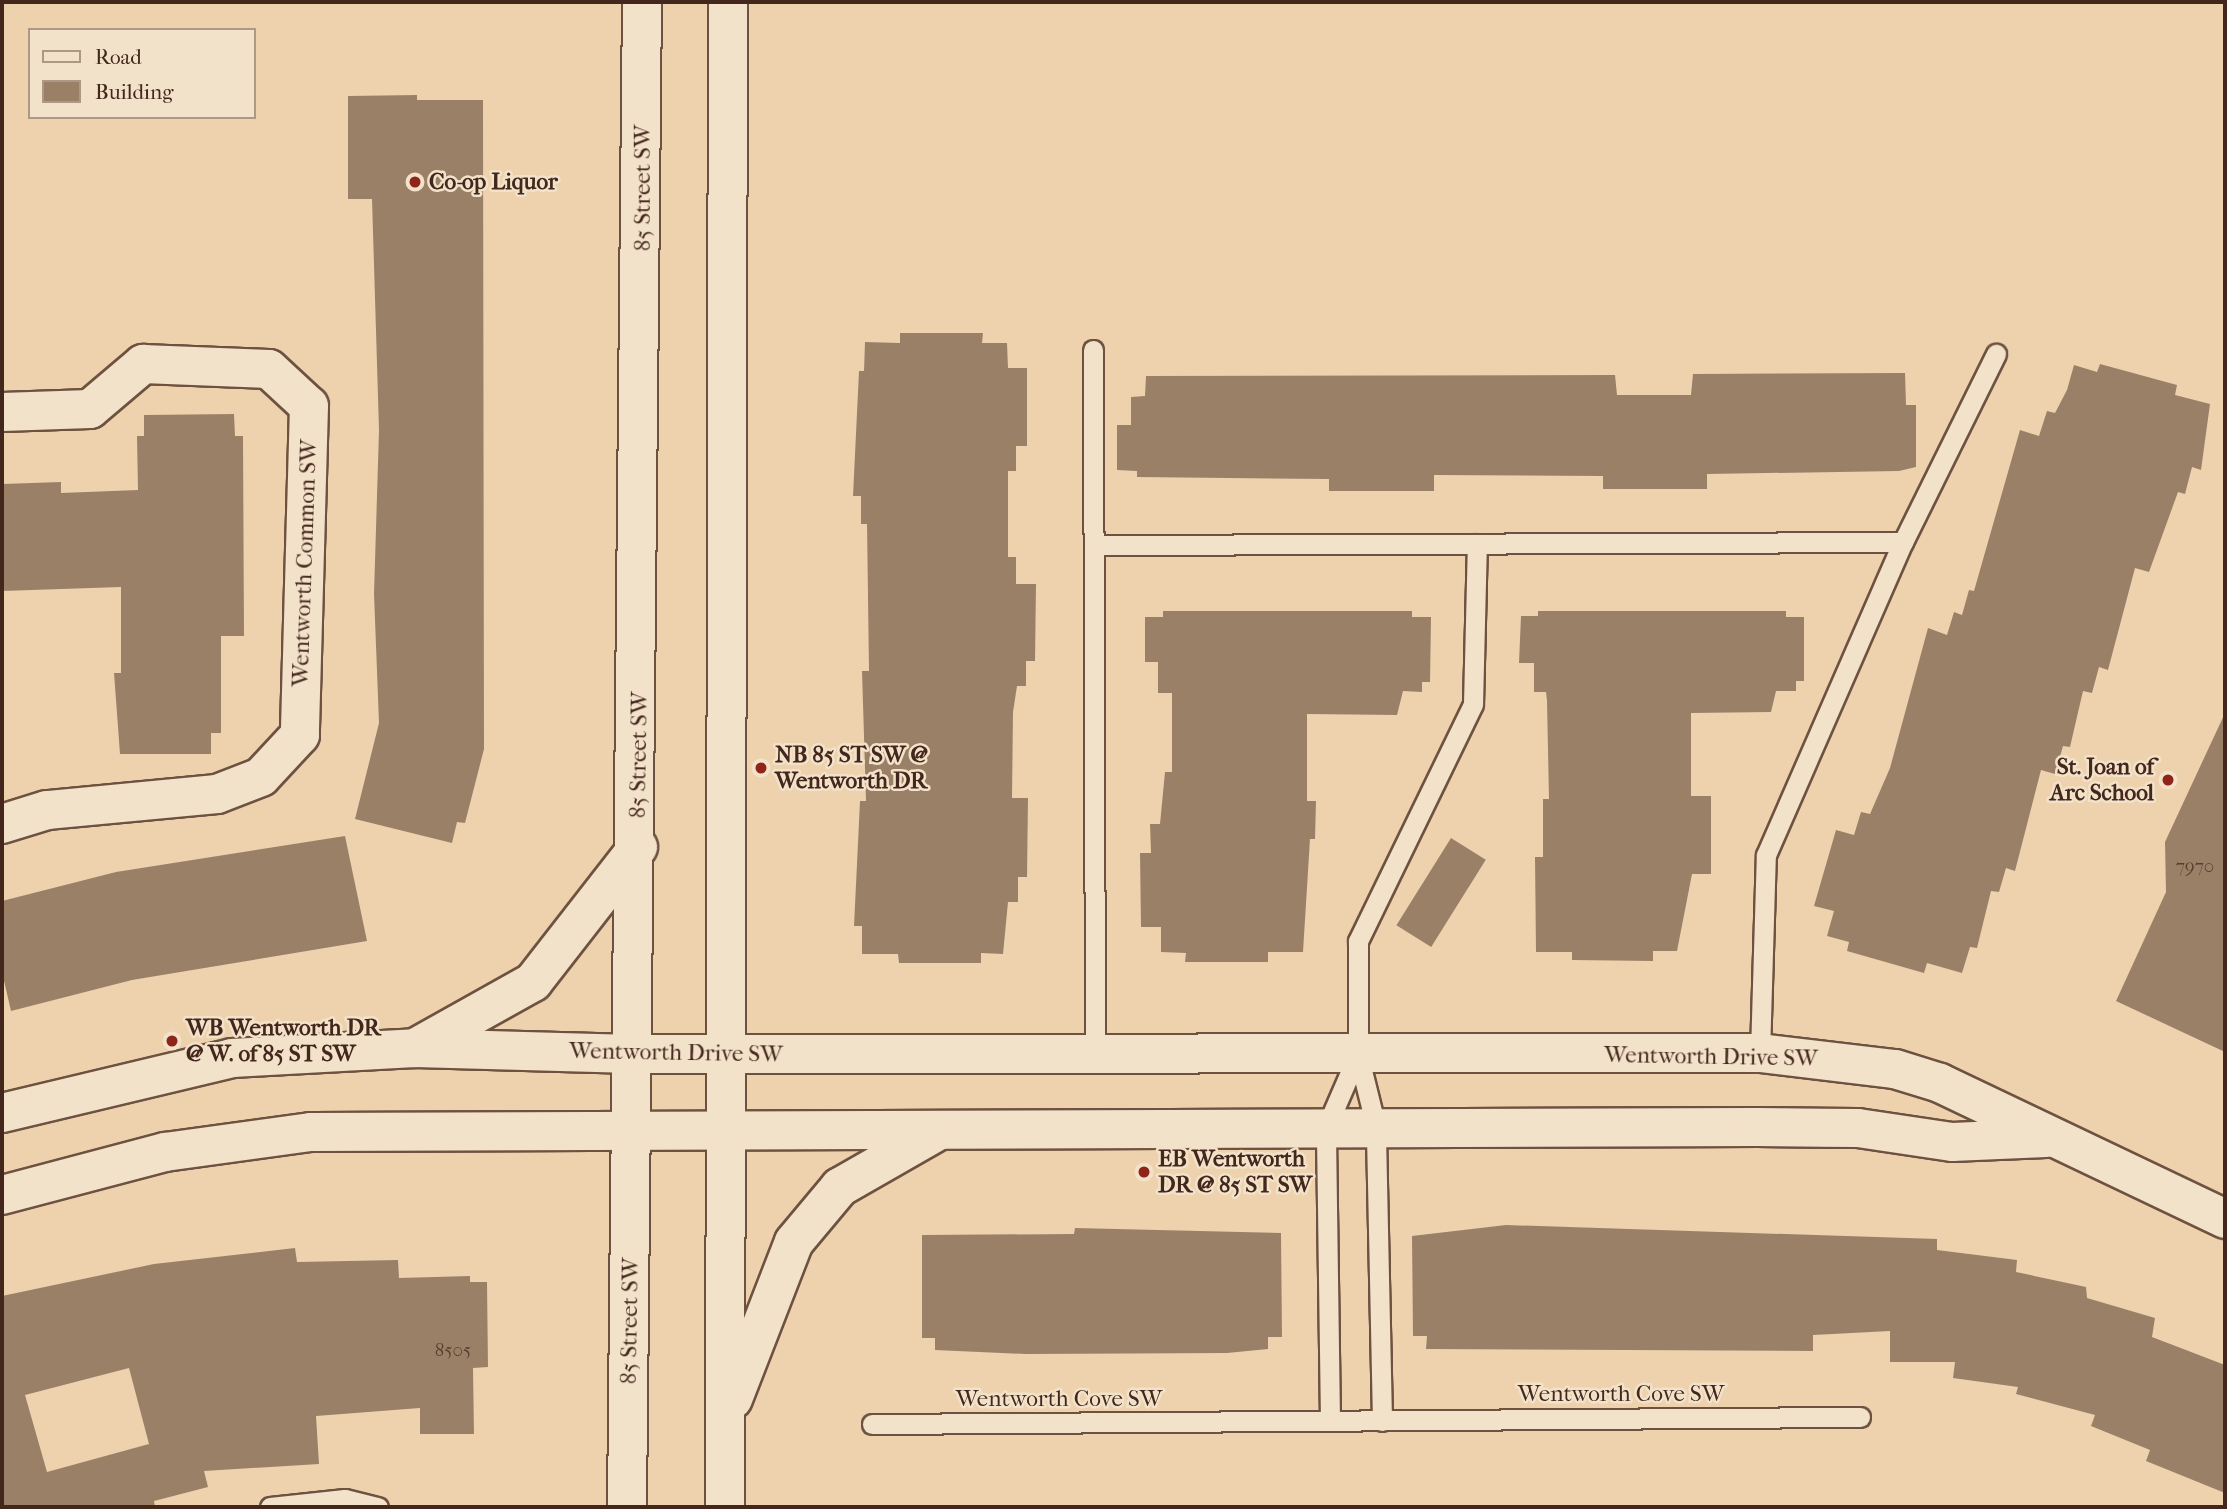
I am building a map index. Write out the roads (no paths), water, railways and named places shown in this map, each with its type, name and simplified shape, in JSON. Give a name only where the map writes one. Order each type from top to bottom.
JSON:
[{"type":"street","name":"85 Street SW","points":[[627,1507],[638,846],[642,2]]},
{"type":"street","points":[[724,1507],[730,1054],[729,2]]},
{"type":"street","name":"Wentworth Common SW","points":[[2,411],[90,409],[143,364],[269,369],[309,406],[300,735],[261,777],[217,794],[47,810],[2,824]]},
{"type":"street","points":[[415,1048],[533,982],[638,846]]},
{"type":"street","name":"Wentworth Drive SW","points":[[2,1113],[232,1058],[415,1048],[633,1054],[1760,1053],[1929,1079],[2047,1138],[2127,1168],[2225,1219]]},
{"type":"street","name":"Wentworth Drive SW","points":[[2,1195],[230,1139],[394,1130],[727,1133],[1376,1127],[1833,1128],[1952,1142],[2047,1138]]},
{"type":"street","points":[[724,1423],[794,1242],[840,1187],[936,1132]]},
{"type":"lane","points":[[1093,351],[1098,545],[1095,1054]]},
{"type":"lane","points":[[1760,1053],[1766,855],[1903,542],[1996,354]]},
{"type":"lane","points":[[1098,545],[1903,542]]},
{"type":"lane","points":[[1382,1421],[1376,1127],[1358,1054],[1357,941],[1473,704],[1477,544]]},
{"type":"lane","points":[[1330,1421],[1326,1128],[1358,1054]]},
{"type":"lane","name":"Wentworth Cove SW","points":[[872,1424],[1860,1417]]},
{"type":"lane","points":[[270,1507],[345,1499],[378,1507]]},
{"type":"place","name":"Co-op Liquor","points":[[415,182]]},
{"type":"place","name":"NB 85 ST SW @ Wentworth DR","points":[[761,768]]},
{"type":"place","name":"St. Joan of Arc School","points":[[2168,780]]},
{"type":"place","name":"WB Wentworth DR @ W. of 85 ST SW","points":[[172,1041]]},
{"type":"place","name":"EB Wentworth DR @ 85 ST SW","points":[[1144,1172]]}]
